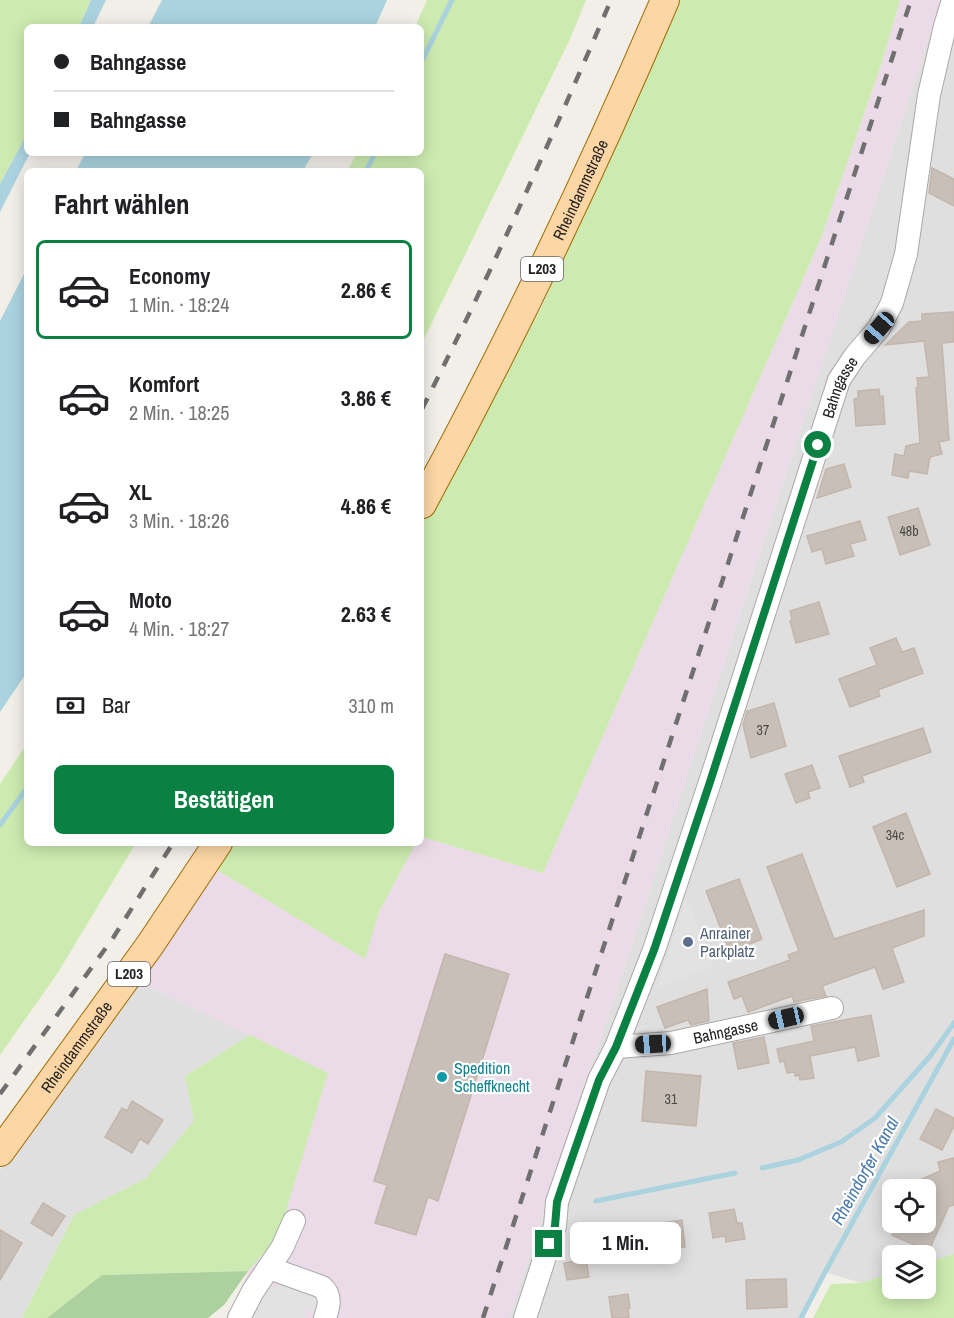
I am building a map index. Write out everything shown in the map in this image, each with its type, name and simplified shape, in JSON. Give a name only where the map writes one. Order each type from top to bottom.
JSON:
[{"type":"main road","name":"Rheindammstraße","points":[[424,500],[471,414],[605,140],[666,0]]},
{"type":"main road","name":"Rheindammstraße","points":[[0,1152],[150,945],[216,846]]},
{"type":"street","name":"Bahngasse","points":[[525,1318],[555,1226],[557,1202],[599,1080],[616,1047],[663,924],[839,380],[855,356],[879,328],[892,303],[906,254],[929,95],[953,0]]},
{"type":"street","name":"Bahngasse","points":[[616,1047],[671,1043],[832,1008]]},
{"type":"street","points":[[239,1318],[253,1291],[282,1248],[294,1221]]},
{"type":"street","points":[[269,1268],[322,1287],[328,1292],[330,1302],[325,1318]]},
{"type":"shaded area","points":[[900,0],[941,0],[509,1318],[229,1318],[248,1271],[278,1237],[328,1073],[135,980],[210,866],[364,958],[379,912],[414,846],[424,846],[424,838],[543,873],[821,238],[882,62]]},
{"type":"shaded area","points":[[941,0],[954,0],[954,1254],[936,1260],[936,1245],[882,1245],[882,1276],[861,1283],[825,1272],[801,1318],[509,1318]]},
{"type":"shaded area","name":"Anrainer Parkplatz","points":[[686,895],[714,967],[658,987]]},
{"type":"shaded area","points":[[135,980],[250,1035],[185,1076],[195,1121],[146,1178],[74,1215],[22,1318],[0,1318],[0,1170]]},
{"type":"shaded area","points":[[280,1285],[290,1285],[313,1293],[316,1298],[315,1311],[307,1309],[304,1318],[250,1318],[266,1292]]},
{"type":"green space","points":[[0,0],[91,0],[80,24],[24,24],[24,140],[0,184]]},
{"type":"green space","points":[[427,0],[586,0],[570,39],[424,339],[424,168],[349,168],[355,156],[424,156],[424,24],[416,24]]},
{"type":"green space","points":[[674,0],[900,0],[882,62],[821,238],[543,873],[424,838],[424,519],[542,306]]},
{"type":"green space","points":[[24,748],[24,846],[134,846],[57,974],[0,1055],[0,784]]},
{"type":"green space","points":[[223,846],[414,846],[379,912],[365,959],[210,866]]},
{"type":"green space","points":[[250,1035],[328,1073],[278,1237],[248,1271],[102,1275],[47,1318],[22,1318],[74,1215],[146,1178],[194,1121],[185,1076]]},
{"type":"green space","points":[[954,1254],[954,1318],[813,1318],[831,1284],[861,1283],[882,1276],[882,1299],[936,1299],[936,1260]]},
{"type":"green space","points":[[248,1271],[224,1305],[208,1318],[47,1318],[102,1275]]},
{"type":"water","points":[[91,0],[106,0],[94,24],[80,24]]},
{"type":"water","points":[[162,0],[387,0],[376,24],[150,24]]},
{"type":"water","points":[[24,140],[24,156],[28,156],[0,212],[0,184]]},
{"type":"water","points":[[84,156],[311,156],[305,168],[78,168]]},
{"type":"water","points":[[24,274],[24,676],[0,712],[0,321]]},
{"type":"building","points":[[932,168],[954,179],[954,206],[929,193]]},
{"type":"building","points":[[954,312],[954,342],[942,343],[949,440],[939,442],[942,454],[930,457],[927,474],[909,471],[908,478],[892,475],[895,454],[904,456],[906,446],[920,443],[917,378],[929,377],[924,341],[885,345],[909,322],[922,321],[922,314]]},
{"type":"building","points":[[879,389],[880,397],[883,396],[885,424],[856,426],[854,399],[858,398],[858,391]]},
{"type":"building","points":[[844,464],[851,487],[817,498],[826,469]]},
{"type":"building","points":[[918,508],[930,545],[900,555],[888,517]]},
{"type":"building","points":[[860,521],[866,540],[850,544],[854,556],[826,564],[822,549],[812,552],[807,536]]},
{"type":"building","points":[[819,602],[829,634],[796,643],[790,621],[792,620],[790,611]]},
{"type":"building","points":[[896,638],[902,652],[914,648],[923,673],[878,690],[880,696],[850,707],[839,679],[877,665],[870,648]]},
{"type":"building","points":[[774,703],[786,746],[751,758],[743,725],[747,711]]},
{"type":"building","points":[[923,728],[931,752],[862,776],[864,782],[850,787],[839,756]]},
{"type":"building","points":[[812,765],[820,788],[808,792],[810,798],[796,803],[785,774]]},
{"type":"building","points":[[906,813],[930,874],[897,887],[873,827]]},
{"type":"building","points":[[802,854],[834,939],[924,910],[924,936],[892,948],[904,982],[883,989],[875,967],[822,986],[826,996],[794,1002],[792,996],[748,1012],[742,996],[734,999],[728,982],[790,960],[788,955],[799,951],[767,867]]},
{"type":"building","points":[[739,879],[762,939],[730,952],[706,891]]},
{"type":"building","name":"Spedition Scheffknecht","points":[[445,954],[509,974],[438,1201],[428,1197],[416,1235],[375,1223],[387,1185],[374,1181]]},
{"type":"building","points":[[707,989],[709,1021],[691,1025],[688,1020],[665,1028],[657,1007]]},
{"type":"building","points":[[871,1015],[879,1056],[858,1061],[855,1047],[810,1056],[814,1078],[800,1080],[799,1075],[795,1076],[795,1072],[787,1073],[784,1061],[780,1062],[777,1049],[814,1041],[811,1026]]},
{"type":"building","points":[[764,1037],[769,1063],[738,1069],[733,1043]]},
{"type":"building","points":[[646,1071],[701,1076],[696,1126],[642,1121]]},
{"type":"building","points":[[132,1101],[163,1120],[148,1144],[140,1139],[132,1153],[105,1137],[122,1108],[127,1111]]},
{"type":"building","points":[[936,1109],[954,1118],[954,1126],[942,1150],[920,1139]]},
{"type":"building","points":[[954,1158],[954,1205],[949,1206],[931,1245],[915,1245],[892,1235],[893,1233],[936,1233],[936,1179],[922,1179],[940,1171],[938,1162]]},
{"type":"building","points":[[43,1203],[65,1216],[52,1236],[31,1223]]},
{"type":"building","points":[[734,1209],[737,1223],[742,1223],[745,1239],[726,1242],[725,1236],[713,1238],[709,1213]]},
{"type":"building","points":[[682,1220],[685,1247],[666,1249],[667,1256],[651,1258],[649,1248],[606,1255],[602,1231],[616,1229],[617,1232],[647,1228],[646,1225]]},
{"type":"building","points":[[0,1230],[22,1243],[0,1280]]},
{"type":"building","points":[[586,1259],[589,1277],[567,1280],[564,1263]]},
{"type":"building","points":[[786,1279],[787,1307],[747,1309],[746,1280]]},
{"type":"building","points":[[628,1294],[629,1318],[612,1318],[609,1297]]},
{"type":"waterway","points":[[424,57],[452,0]]},
{"type":"waterway","points":[[368,168],[374,156]]},
{"type":"waterway","points":[[0,825],[24,792]]},
{"type":"waterway","points":[[762,1168],[798,1160],[841,1142],[875,1118],[931,1055],[954,1023]]},
{"type":"waterway","name":"Rheindorfer Kanal","points":[[801,1318],[954,1039]]},
{"type":"waterway","points":[[596,1201],[735,1173]]},
{"type":"railway","points":[[424,405],[520,206],[611,0]]},
{"type":"railway","points":[[483,1318],[911,0]]},
{"type":"railway","points":[[0,1094],[113,938],[171,846]]},
{"type":"place","name":"Anrainer Parkplatz","points":[[688,942]]},
{"type":"place","name":"Spedition Scheffknecht","points":[[442,1077]]},
{"type":"route","points":[[549,1244],[563,1184],[599,1080],[616,1047],[654,950],[818,445]]}]
